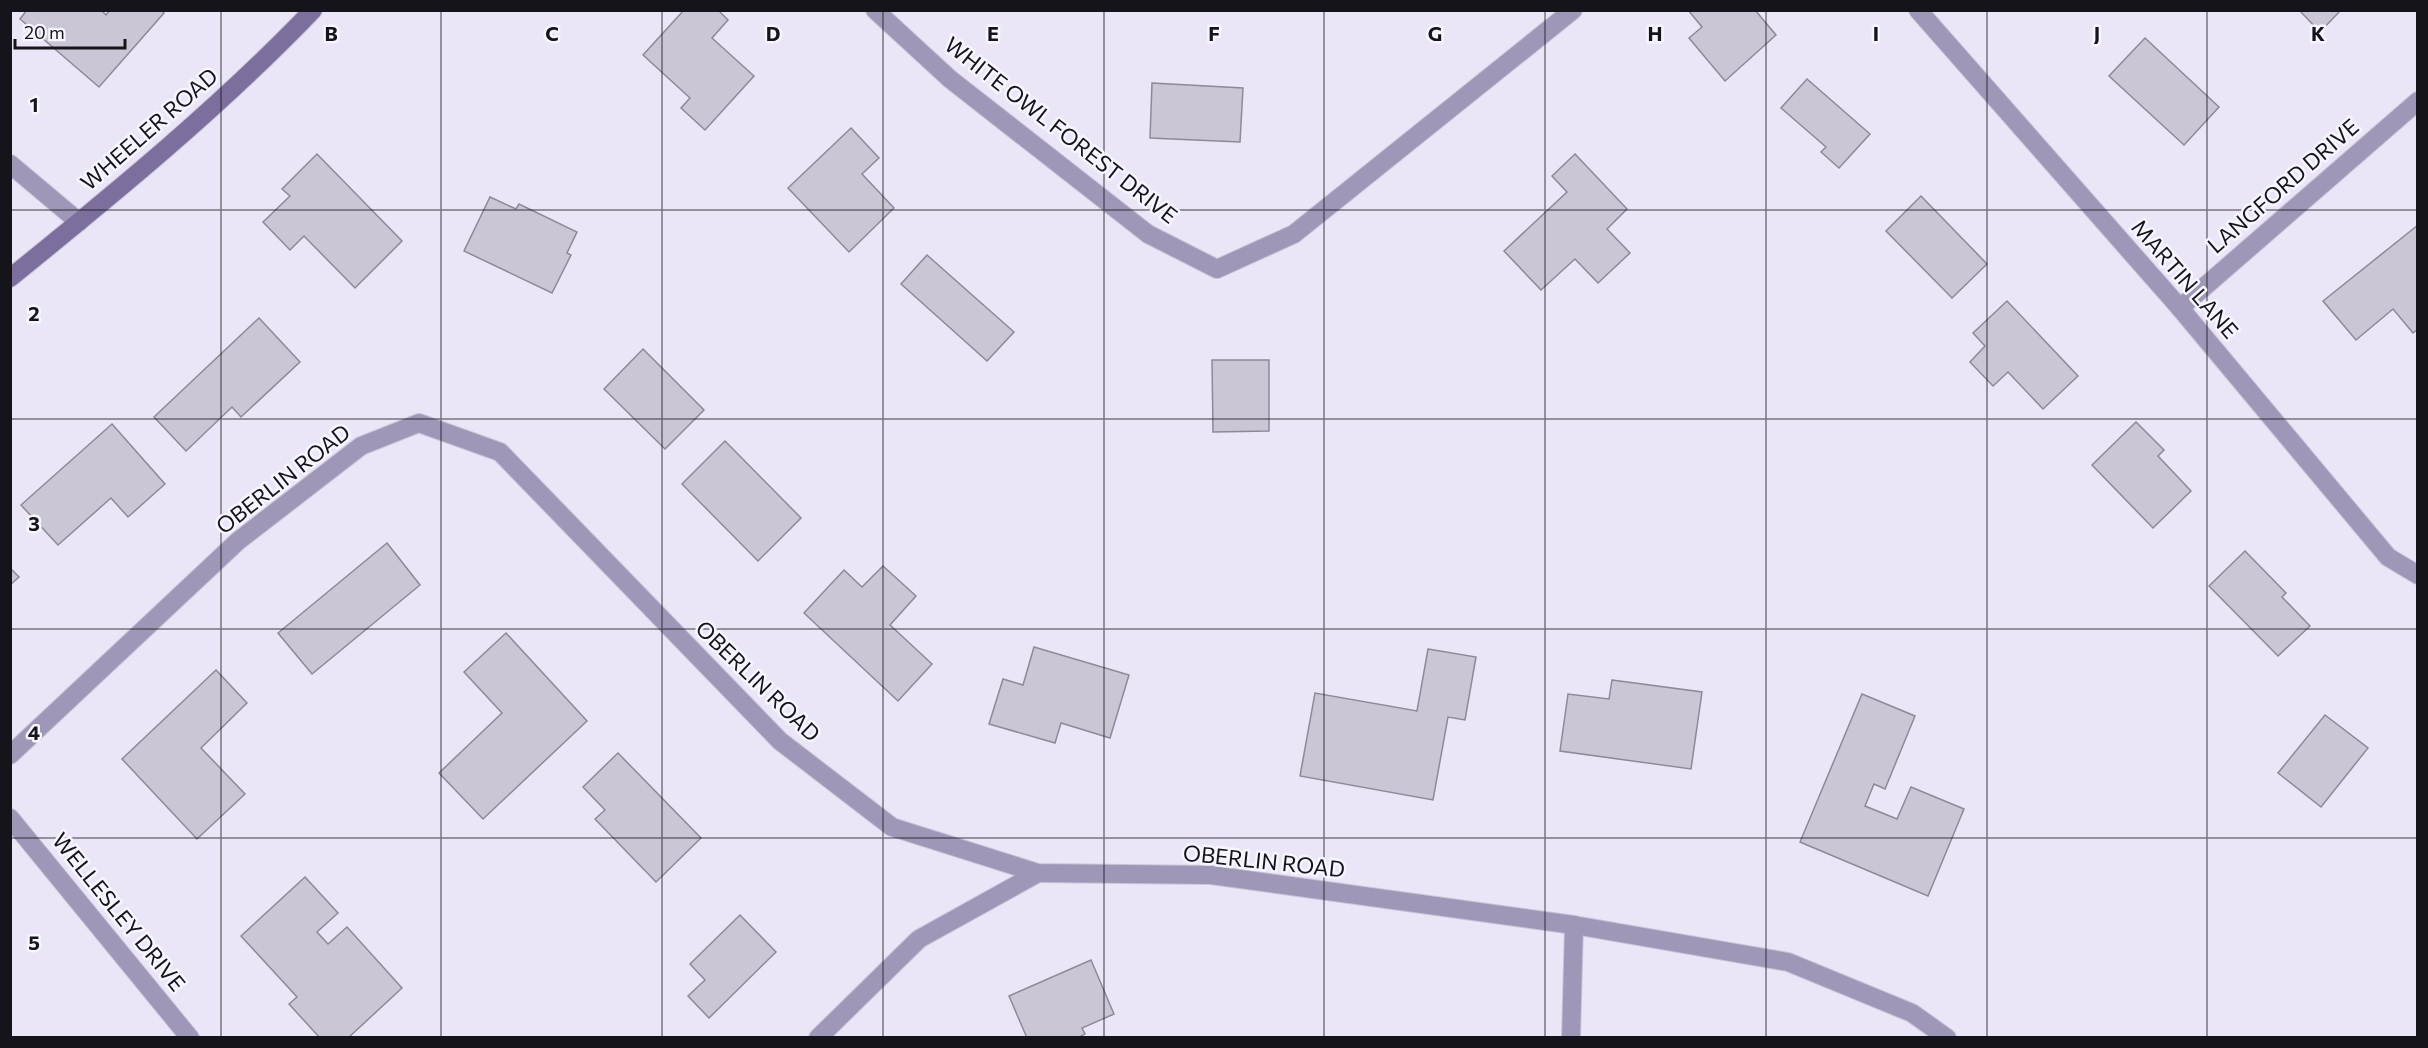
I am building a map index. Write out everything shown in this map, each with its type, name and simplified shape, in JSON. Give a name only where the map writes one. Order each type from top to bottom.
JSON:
[{"type":"street","name":"WHEELER ROAD","points":[[10,278],[79,222],[265,60],[313,10]]},
{"type":"street","name":"WHITE OWL FOREST DRIVE","points":[[875,10],[950,79],[1148,234],[1217,270],[1294,234],[1573,10]]},
{"type":"street","name":"MARTIN LANE","points":[[1918,10],[2180,308],[2388,557],[2418,575]]},
{"type":"street","name":"LANGFORD DRIVE","points":[[2180,308],[2418,100]]},
{"type":"street","points":[[10,164],[79,222]]},
{"type":"street","name":"OBERLIN ROAD","points":[[10,755],[238,541],[361,446],[419,423],[500,452],[780,741],[892,827],[1038,873],[1211,875],[1574,925],[1788,962],[1912,1012],[1947,1038]]},
{"type":"street","name":"WELLESLEY DRIVE","points":[[10,818],[190,1038]]},
{"type":"street","points":[[818,1038],[919,939],[1038,873]]},
{"type":"street","points":[[1571,1038],[1574,925]]},
{"type":"building","points":[[27,10],[101,10],[106,15],[110,10],[161,10],[164,13],[99,87],[20,19]]},
{"type":"building","points":[[684,10],[718,10],[728,20],[712,38],[754,76],[705,130],[681,108],[690,98],[643,55]]},
{"type":"building","points":[[1688,10],[1755,10],[1776,35],[1725,81],[1689,38],[1702,27]]},
{"type":"building","points":[[2299,10],[2341,10],[2320,32]]},
{"type":"building","points":[[2145,38],[2219,107],[2184,145],[2109,76]]},
{"type":"building","points":[[1807,79],[1870,134],[1839,168],[1821,152],[1826,147],[1781,108]]},
{"type":"building","points":[[1152,83],[1243,88],[1240,142],[1150,138]]},
{"type":"building","points":[[851,128],[879,158],[862,174],[894,208],[849,252],[788,188]]},
{"type":"building","points":[[317,154],[402,241],[355,288],[304,236],[290,250],[263,222],[290,196],[282,189]]},
{"type":"building","points":[[1575,154],[1627,209],[1607,229],[1630,253],[1598,283],[1575,259],[1541,290],[1504,251],[1567,192],[1552,176]]},
{"type":"building","points":[[1921,196],[1987,264],[1952,298],[1886,231]]},
{"type":"building","points":[[490,197],[516,209],[519,204],[577,232],[567,253],[571,255],[552,293],[464,251]]},
{"type":"building","points":[[2418,225],[2418,329],[2413,333],[2393,309],[2356,340],[2323,301]]},
{"type":"building","points":[[927,255],[1014,332],[987,361],[901,284]]},
{"type":"building","points":[[2007,301],[2078,376],[2043,409],[2008,372],[1993,386],[1970,362],[1985,346],[1973,333]]},
{"type":"building","points":[[259,318],[300,362],[241,417],[232,407],[186,451],[154,417]]},
{"type":"building","points":[[643,349],[704,410],[665,449],[604,389]]},
{"type":"building","points":[[1212,360],[1269,360],[1269,431],[1213,432]]},
{"type":"building","points":[[2136,422],[2164,450],[2158,456],[2191,491],[2153,528],[2092,465]]},
{"type":"building","points":[[112,424],[165,484],[128,517],[111,498],[58,545],[21,505]]},
{"type":"building","points":[[725,441],[801,518],[758,561],[682,484]]},
{"type":"building","points":[[387,543],[420,585],[312,674],[278,633]]},
{"type":"building","points":[[2245,551],[2286,593],[2282,597],[2310,626],[2278,656],[2209,586]]},
{"type":"building","points":[[883,566],[916,596],[890,625],[932,664],[898,701],[804,613],[844,570],[862,587]]},
{"type":"building","points":[[10,568],[19,577],[10,585]]},
{"type":"building","points":[[506,633],[587,721],[483,819],[439,773],[502,713],[464,672]]},
{"type":"building","points":[[1034,647],[1129,675],[1110,738],[1061,723],[1055,743],[989,724],[1003,679],[1023,685]]},
{"type":"building","points":[[1428,649],[1476,657],[1465,720],[1448,717],[1433,800],[1300,776],[1315,693],[1417,711]]},
{"type":"building","points":[[216,670],[247,703],[201,748],[245,794],[197,839],[122,759]]},
{"type":"building","points":[[1612,680],[1702,692],[1691,769],[1560,751],[1568,694],[1609,699]]},
{"type":"building","points":[[1862,694],[1915,716],[1885,789],[1874,784],[1865,806],[1897,819],[1911,787],[1964,809],[1928,896],[1800,842]]},
{"type":"building","points":[[2325,715],[2368,748],[2321,807],[2278,773]]},
{"type":"building","points":[[618,753],[701,838],[656,882],[595,819],[605,810],[583,787]]},
{"type":"building","points":[[305,877],[338,913],[317,932],[328,944],[347,927],[402,988],[348,1038],[320,1038],[289,1004],[297,997],[241,936]]},
{"type":"building","points":[[740,915],[776,952],[709,1018],[688,996],[705,980],[690,964]]},
{"type":"building","points":[[1091,960],[1114,1014],[1082,1028],[1085,1034],[1077,1038],[1027,1038],[1009,996]]}]
